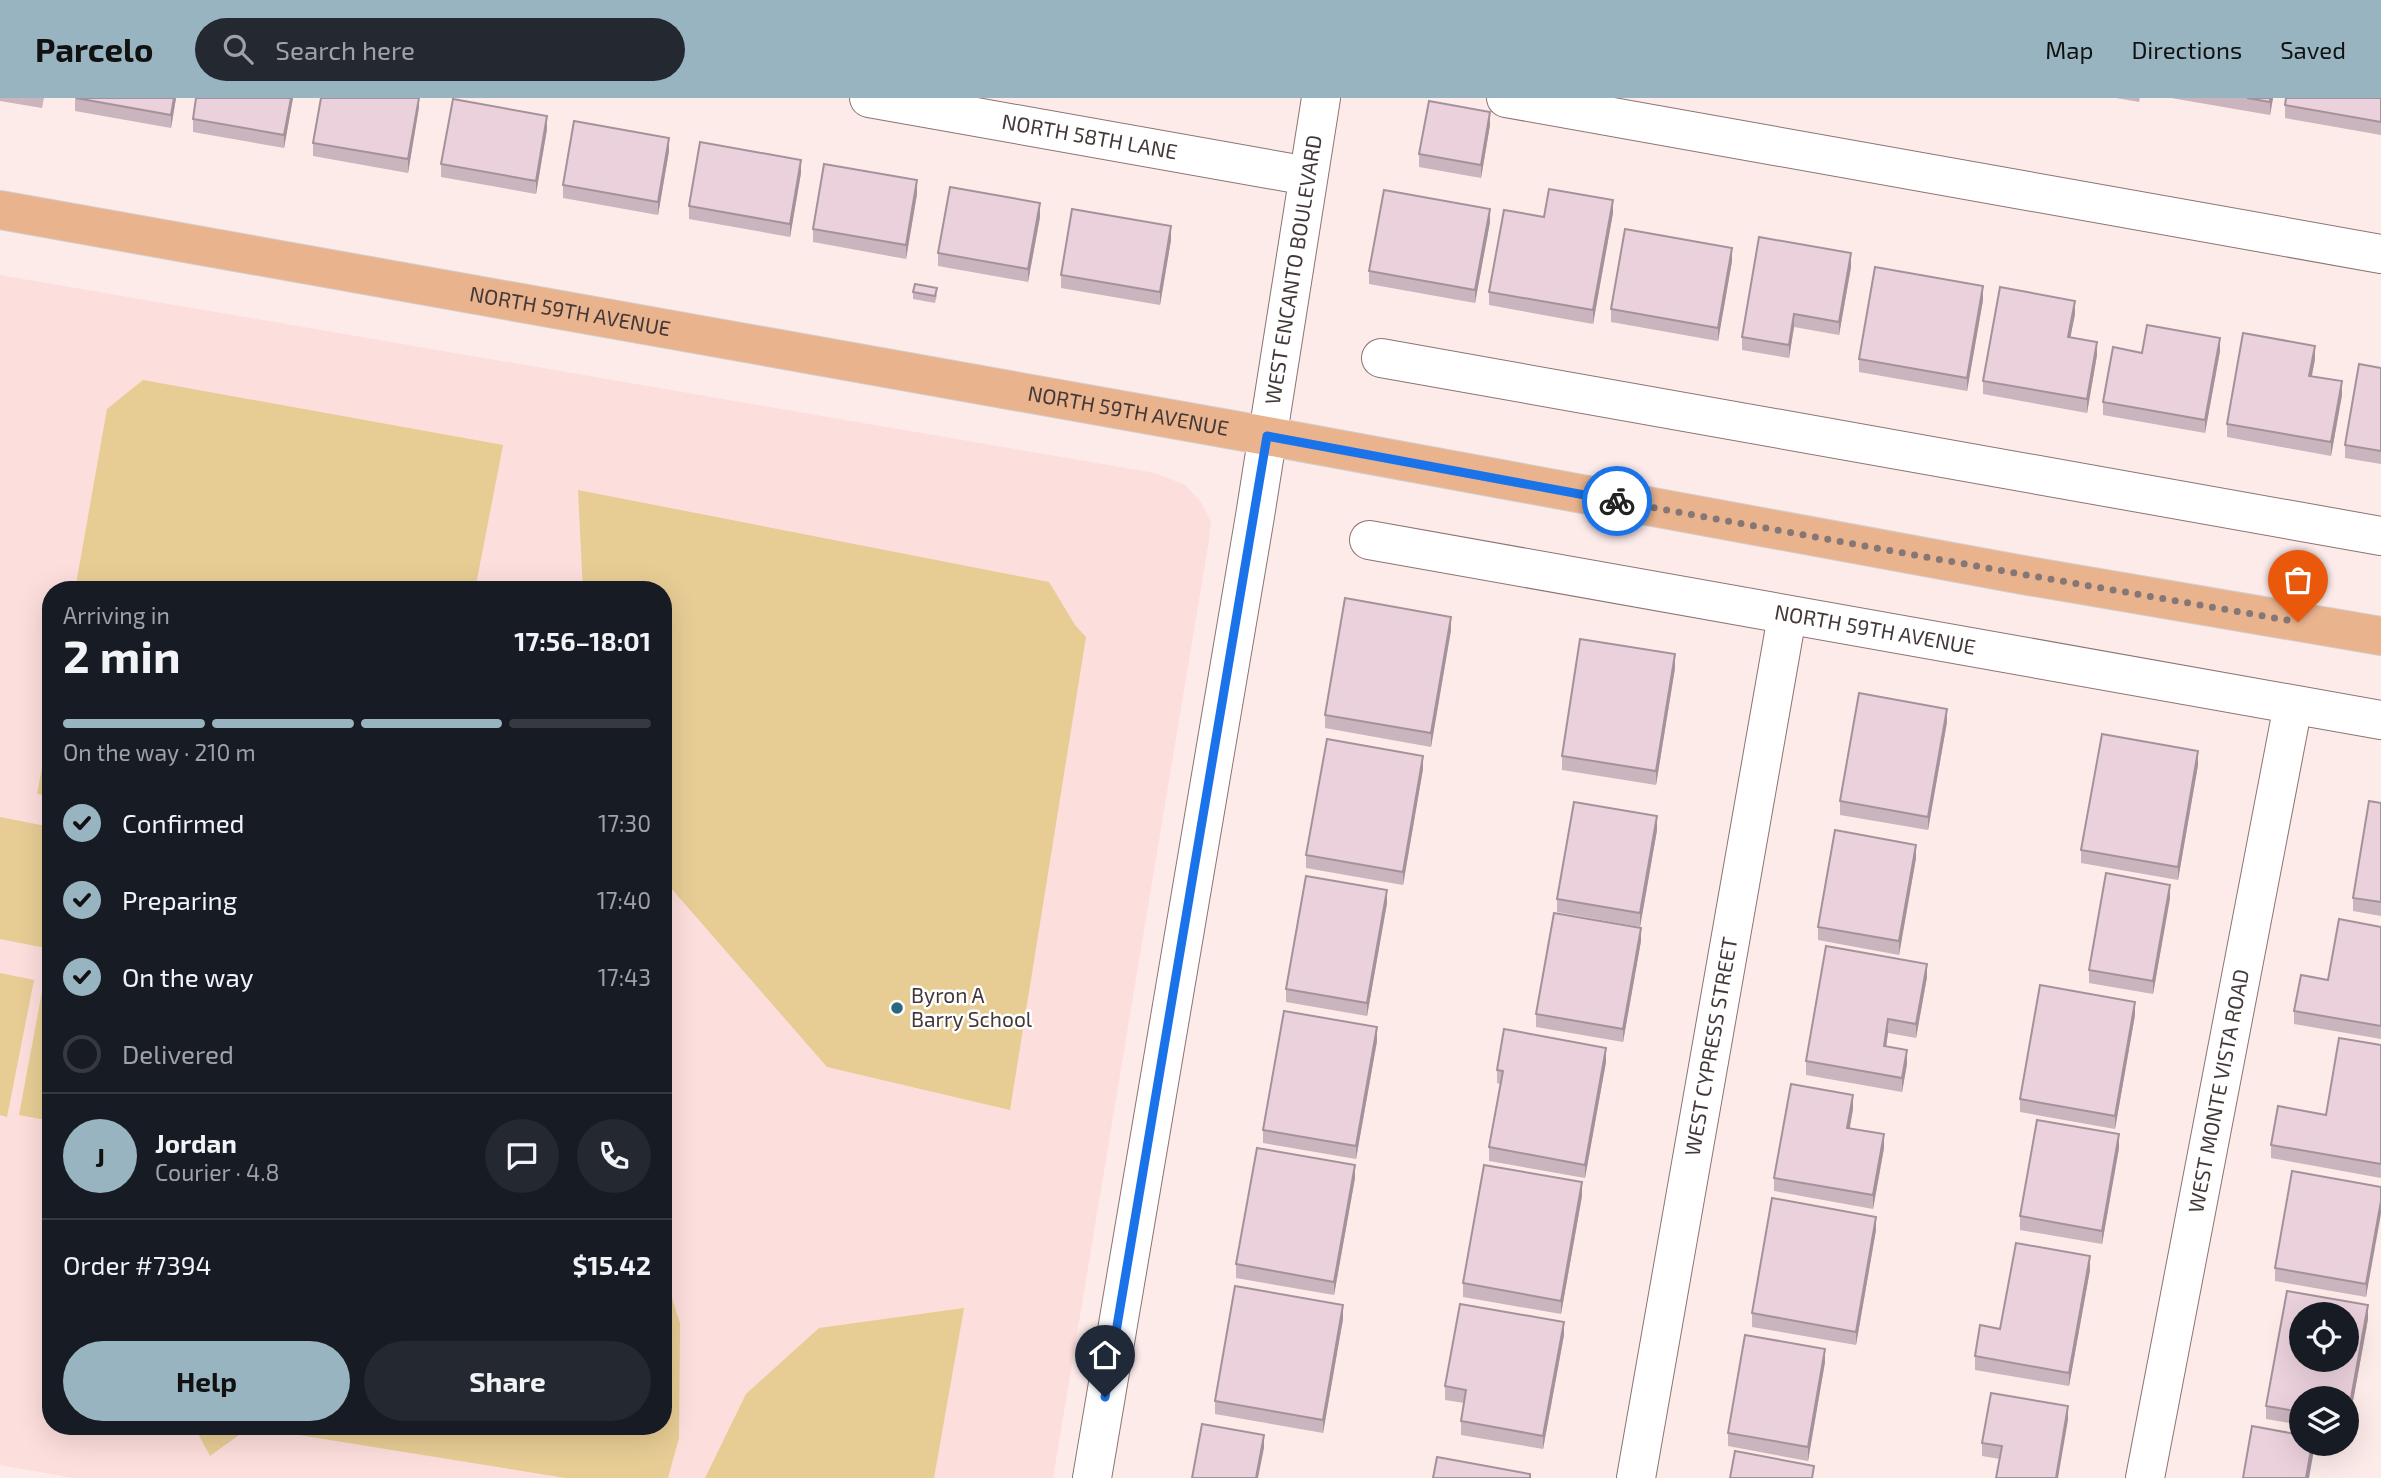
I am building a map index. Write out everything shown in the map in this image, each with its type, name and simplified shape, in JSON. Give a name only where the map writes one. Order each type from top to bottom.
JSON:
[{"type":"main road","name":"NORTH 59TH AVENUE","points":[[0,211],[1267,436],[2010,573],[2381,636]]},
{"type":"street","name":"NORTH 58TH LANE","points":[[869,98],[1308,176]]},
{"type":"street","name":"WEST ENCANTO BOULEVARD","points":[[1092,1478],[1321,98]]},
{"type":"street","points":[[1506,98],[2381,254]]},
{"type":"street","points":[[1381,358],[2381,536]]},
{"type":"street","name":"NORTH 59TH AVENUE","points":[[1369,540],[2381,720]]},
{"type":"street","name":"WEST CYPRESS STREET","points":[[1636,1478],[1787,616]]},
{"type":"street","name":"WEST MONTE VISTA ROAD","points":[[2145,1478],[2293,705]]},
{"type":"shaded area","name":"Byron A Barry School","points":[[0,275],[1155,473],[1185,485],[1201,502],[1211,522],[1208,546],[1053,1478],[73,1478],[0,1465]]},
{"type":"shaded area","points":[[143,380],[503,445],[477,581],[77,581],[107,409]]},
{"type":"shaded area","points":[[578,490],[1049,582],[1075,625],[1086,637],[1010,1110],[827,1067],[672,889],[672,581],[583,581]]},
{"type":"shaded area","points":[[42,768],[42,795],[37,794]]},
{"type":"shaded area","points":[[0,817],[42,825],[42,947],[0,939]]},
{"type":"shaded area","points":[[0,973],[34,980],[7,1117],[0,1115]]},
{"type":"shaded area","points":[[42,992],[42,1119],[19,1115]]},
{"type":"shaded area","points":[[672,1298],[680,1323],[679,1438],[668,1478],[566,1478],[300,1435],[672,1435]]},
{"type":"shaded area","points":[[964,1308],[934,1478],[705,1478],[746,1394],[819,1328]]},
{"type":"shaded area","points":[[199,1435],[239,1435],[210,1456]]},
{"type":"building","points":[[76,98],[174,98],[171,115]]},
{"type":"building","points":[[196,98],[291,98],[284,135],[193,119]]},
{"type":"building","points":[[321,98],[419,98],[408,159],[313,143]]},
{"type":"building","points":[[2247,98],[2270,98],[2270,102]]},
{"type":"building","points":[[2286,98],[2381,98],[2381,122],[2285,105]]},
{"type":"building","points":[[453,99],[547,116],[536,181],[441,164]]},
{"type":"building","points":[[1429,101],[1490,112],[1481,165],[1419,154]]},
{"type":"building","points":[[574,121],[669,138],[658,202],[563,185]]},
{"type":"building","points":[[700,142],[801,160],[790,224],[689,206]]},
{"type":"building","points":[[824,164],[917,180],[906,245],[813,229]]},
{"type":"building","points":[[950,187],[1040,203],[1028,269],[938,253]]},
{"type":"building","points":[[1549,189],[1613,200],[1593,310],[1489,292],[1504,210],[1544,217]]},
{"type":"building","points":[[1384,190],[1490,209],[1475,290],[1369,271]]},
{"type":"building","points":[[1072,209],[1171,226],[1160,292],[1061,275]]},
{"type":"building","points":[[1625,229],[1732,248],[1718,328],[1611,309]]},
{"type":"building","points":[[1759,237],[1851,253],[1839,322],[1794,314],[1789,345],[1742,337]]},
{"type":"building","points":[[1875,267],[1983,286],[1967,378],[1859,359]]},
{"type":"building","points":[[915,284],[937,288],[935,296],[913,292]]},
{"type":"building","points":[[2000,287],[2075,301],[2068,337],[2097,342],[2087,399],[1983,381]]},
{"type":"building","points":[[2147,325],[2220,338],[2205,420],[2103,402],[2113,347],[2142,353]]},
{"type":"building","points":[[2243,333],[2315,346],[2309,376],[2342,381],[2331,442],[2227,424]]},
{"type":"building","points":[[2359,364],[2381,368],[2381,451],[2345,445]]},
{"type":"building","points":[[1345,598],[1451,617],[1431,733],[1325,715]]},
{"type":"building","points":[[1580,639],[1675,654],[1656,771],[1562,756]]},
{"type":"building","points":[[1859,693],[1947,709],[1928,817],[1840,801]]},
{"type":"building","points":[[2102,734],[2198,751],[2178,867],[2081,850]]},
{"type":"building","points":[[1327,739],[1423,756],[1403,872],[1306,855]]},
{"type":"building","points":[[2369,801],[2381,803],[2381,902],[2353,898]]},
{"type":"building","points":[[1574,802],[1657,816],[1640,913],[1557,899]]},
{"type":"building","points":[[1835,830],[1916,845],[1899,941],[1818,927]]},
{"type":"building","points":[[2106,873],[2170,885],[2153,981],[2089,970]]},
{"type":"building","points":[[1306,876],[1387,890],[1367,1003],[1286,989]]},
{"type":"building","points":[[1554,913],[1641,928],[1623,1029],[1536,1014]]},
{"type":"building","points":[[2339,919],[2381,927],[2381,1026],[2294,1011],[2301,975],[2328,980]]},
{"type":"building","points":[[1826,946],[1927,964],[1916,1024],[1888,1019],[1884,1046],[1907,1050],[1902,1078],[1806,1061]]},
{"type":"building","points":[[2040,985],[2135,1002],[2115,1116],[2020,1099]]},
{"type":"building","points":[[1284,1011],[1377,1027],[1356,1146],[1263,1130]]},
{"type":"building","points":[[1504,1029],[1606,1048],[1585,1165],[1489,1147],[1503,1071],[1497,1070]]},
{"type":"building","points":[[2339,1038],[2381,1045],[2381,1164],[2271,1145],[2278,1106],[2326,1115]]},
{"type":"building","points":[[1791,1084],[1853,1095],[1847,1128],[1884,1134],[1873,1195],[1774,1178]]},
{"type":"building","points":[[2037,1120],[2119,1134],[2102,1231],[2020,1216]]},
{"type":"building","points":[[1257,1148],[1355,1165],[1334,1282],[1236,1264]]},
{"type":"building","points":[[1484,1165],[1582,1182],[1561,1301],[1463,1283]]},
{"type":"building","points":[[2292,1171],[2381,1187],[2381,1201],[2366,1284],[2275,1268]]},
{"type":"building","points":[[1772,1198],[1876,1217],[1856,1332],[1752,1313]]},
{"type":"building","points":[[2016,1243],[2090,1256],[2069,1373],[1975,1356],[1980,1325],[2000,1329]]},
{"type":"building","points":[[1235,1286],[1343,1305],[1323,1420],[1215,1401]]},
{"type":"building","points":[[2287,1291],[2351,1302],[2289,1302],[2289,1372],[2356,1372],[2353,1386],[2289,1386],[2289,1410],[2266,1406]]},
{"type":"building","points":[[2359,1303],[2368,1305],[2359,1354]]},
{"type":"building","points":[[1460,1304],[1564,1322],[1543,1436],[1461,1421],[1466,1390],[1445,1386]]},
{"type":"building","points":[[1745,1335],[1825,1349],[1808,1447],[1728,1433]]},
{"type":"building","points":[[1991,1393],[2068,1406],[2056,1478],[1996,1478],[2002,1446],[1982,1443]]},
{"type":"building","points":[[1202,1424],[1264,1435],[1256,1478],[1192,1478]]},
{"type":"building","points":[[2252,1426],[2289,1433],[2289,1456],[2310,1456],[2306,1478],[2243,1478]]},
{"type":"building","points":[[1735,1451],[1814,1466],[1812,1478],[1730,1478]]},
{"type":"building","points":[[1437,1457],[1530,1474],[1530,1478],[1433,1478]]},
{"type":"way so far","points":[[1617,501],[2298,622]]},
{"type":"place","name":"Byron A Barry School","points":[[897,1008]]},
{"type":"route","points":[[1105,1397],[1267,436],[1617,501]]}]
